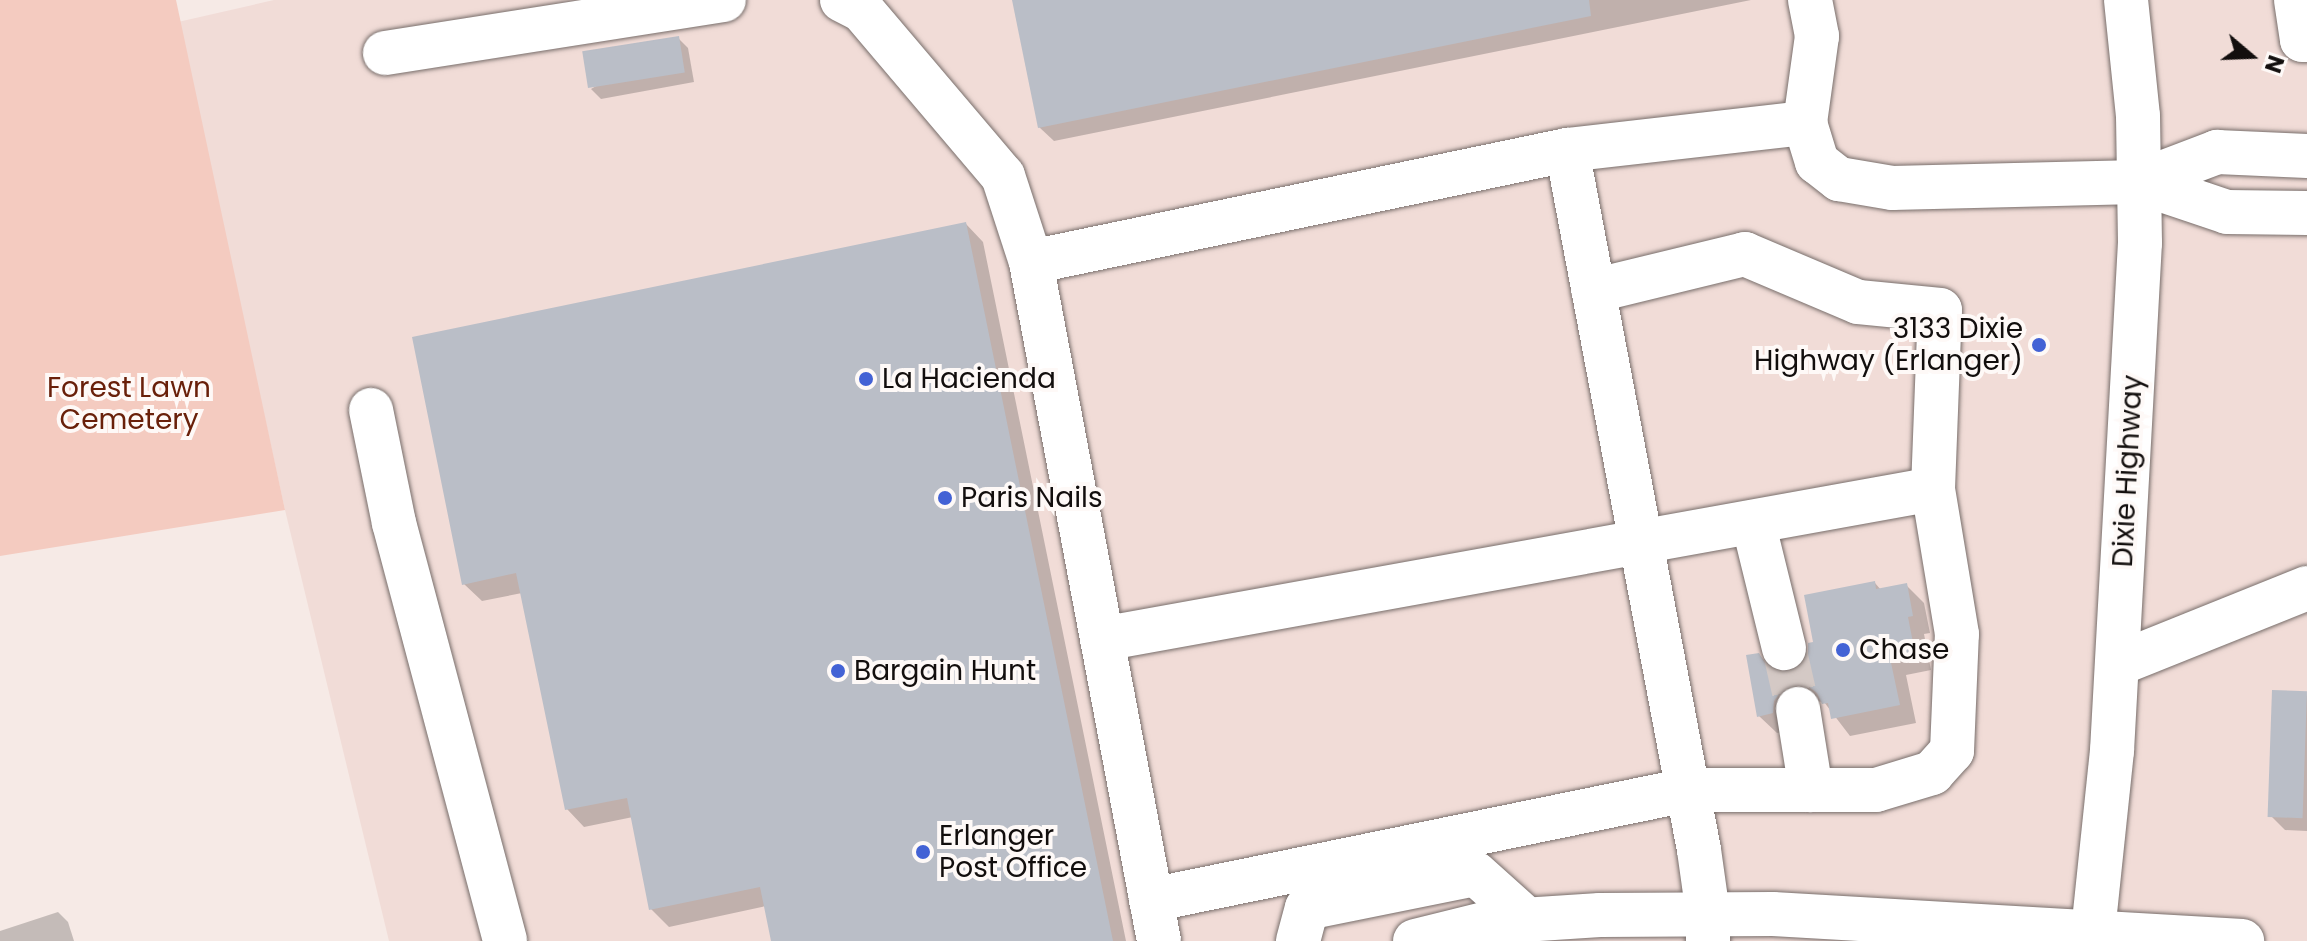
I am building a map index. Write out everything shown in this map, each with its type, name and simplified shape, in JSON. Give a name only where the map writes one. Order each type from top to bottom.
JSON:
[{"type":"main road","points":[[385,53],[724,0]]},
{"type":"main road","points":[[842,0],[862,10],[1003,176],[1031,262],[1155,920],[1687,790],[1876,790],[1932,773],[1952,751],[1957,634],[1933,489],[1940,310],[1858,302],[1745,254],[1593,291]]},
{"type":"main road","points":[[1810,0],[1817,36],[1805,123],[1817,162],[1839,179],[1892,188],[2138,182],[2217,152],[2307,156]]},
{"type":"main road","name":"Dixie Highway","points":[[2092,937],[2118,664],[2140,243],[2138,116],[2126,0]]},
{"type":"main road","points":[[2296,0],[2302,40],[2307,40]]},
{"type":"main road","points":[[1031,262],[1567,150],[1805,123]]},
{"type":"main road","points":[[1567,150],[1687,790],[1708,928]]},
{"type":"main road","points":[[2138,182],[2227,212],[2307,213]]},
{"type":"main road","points":[[371,410],[394,523],[505,941]]},
{"type":"main road","points":[[1102,639],[1933,489]]},
{"type":"main road","points":[[1753,522],[1784,648]]},
{"type":"main road","points":[[2118,664],[2307,588]]},
{"type":"main road","points":[[1798,709],[1811,790]]},
{"type":"main road","points":[[1298,941],[1307,908],[1476,874],[1527,920]]},
{"type":"main road","points":[[1415,941],[1492,922],[1527,920],[1708,928],[1773,914],[2092,937],[2242,941]]},
{"type":"shaded area","points":[[274,0],[2307,0],[2307,941],[389,941],[285,510],[178,22]]},
{"type":"green space","name":"Forest Lawn Cemetery","points":[[0,0],[176,0],[285,510],[0,556]]},
{"type":"building","points":[[1012,0],[1589,0],[1591,16],[1038,128]]},
{"type":"building","points":[[679,36],[685,73],[588,88],[582,51]]},
{"type":"building","points":[[966,222],[1113,941],[771,941],[760,887],[649,910],[627,798],[565,810],[516,573],[462,585],[412,337]]},
{"type":"building","name":"Chase","points":[[1875,581],[1876,589],[1907,583],[1913,616],[1908,617],[1915,653],[1890,658],[1900,705],[1831,719],[1828,703],[1822,704],[1817,693],[1808,686],[1795,684],[1782,690],[1774,701],[1773,713],[1757,717],[1746,655],[1759,653],[1766,665],[1778,672],[1791,672],[1801,666],[1808,656],[1808,643],[1813,642],[1804,595]]},
{"type":"building","points":[[2272,690],[2307,691],[2303,818],[2268,817]]},
{"type":"tunnel","points":[[1784,648],[1798,709]]},
{"type":"place","name":"3133 Dixie Highway (Erlanger)","points":[[2039,345]]},
{"type":"place","name":"La Hacienda","points":[[866,379]]},
{"type":"place","name":"Paris Nails","points":[[945,498]]},
{"type":"place","name":"Chase","points":[[1843,650]]},
{"type":"place","name":"Bargain Hunt","points":[[838,671]]},
{"type":"place","name":"Erlanger Post Office","points":[[923,852]]}]
